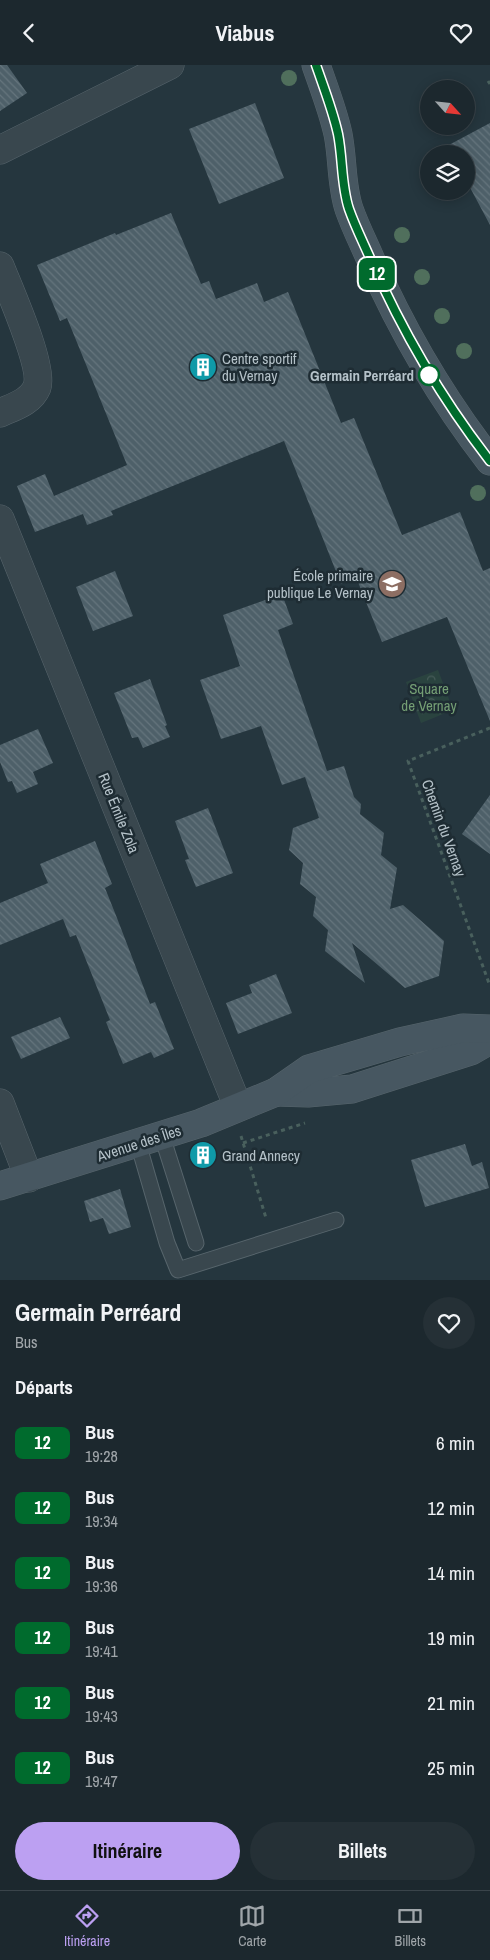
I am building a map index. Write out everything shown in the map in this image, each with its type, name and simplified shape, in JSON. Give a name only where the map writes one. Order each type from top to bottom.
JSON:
[{"type":"street","points":[[316,65],[338,135],[344,183],[350,211],[384,291],[429,375],[490,461]]},
{"type":"street","points":[[0,150],[158,67]]},
{"type":"street","points":[[0,266],[38,370],[36,387],[32,395],[26,401],[0,413]]},
{"type":"street","name":"Rue Émile Zola","points":[[0,519],[238,1107]]},
{"type":"street","name":"Avenue des Îles","points":[[0,1186],[201,1123],[276,1092],[309,1069],[400,1042],[463,1028],[490,1029]]},
{"type":"street","name":"Avenue des Îles","points":[[276,1092],[308,1093],[352,1089],[471,1051],[490,1040]]},
{"type":"street","points":[[0,1103],[29,1178]]},
{"type":"lane","points":[[150,1139],[196,1243]]},
{"type":"lane","points":[[150,1139],[167,1243],[180,1275],[336,1220]]},
{"type":"path","name":"Chemin du Vernay","points":[[490,728],[408,761],[490,986]]},
{"type":"path","points":[[243,1143],[314,1120]]},
{"type":"path","points":[[241,1137],[273,1241]]},
{"type":"green space","name":"Square de Vernay","points":[[438,670],[453,710],[421,723],[406,682]]},
{"type":"building","points":[[0,65],[7,65],[27,93],[0,111]]},
{"type":"building","points":[[255,103],[284,178],[219,204],[189,129]]},
{"type":"building","points":[[490,123],[490,225],[475,197],[475,145],[449,145],[468,135],[475,135],[475,131]]},
{"type":"building","name":"Centre sportif du Vernay","points":[[171,213],[201,284],[209,281],[216,299],[257,283],[264,302],[288,292],[341,423],[354,418],[402,535],[460,512],[483,571],[490,568],[490,721],[447,617],[382,642],[356,577],[341,584],[284,441],[111,511],[113,515],[87,525],[83,514],[35,532],[17,486],[45,474],[54,496],[127,465],[67,318],[60,321],[37,265],[115,233],[116,235]]},
{"type":"building","points":[[115,571],[133,616],[93,631],[76,587]]},
{"type":"building","points":[[282,594],[293,624],[278,630],[327,771],[344,766],[354,797],[361,804],[360,814],[384,833],[381,855],[397,868],[390,909],[403,905],[444,941],[439,976],[405,988],[352,943],[365,983],[325,951],[328,930],[313,916],[316,897],[300,884],[303,863],[289,850],[293,828],[319,818],[305,777],[282,785],[261,726],[221,739],[200,680],[240,666],[223,615]]},
{"type":"building","points":[[150,679],[170,737],[143,748],[138,737],[132,738],[114,693]]},
{"type":"building","points":[[38,729],[53,763],[33,772],[38,784],[17,793],[12,781],[8,782],[0,762],[0,745]]},
{"type":"building","points":[[490,795],[490,854],[462,834]]},
{"type":"building","points":[[208,808],[233,873],[196,887],[185,860],[189,859],[175,821]]},
{"type":"building","points":[[95,841],[112,884],[105,888],[150,1004],[155,1002],[174,1049],[154,1058],[151,1052],[123,1064],[106,1022],[110,1020],[76,935],[70,937],[63,919],[0,945],[0,903],[48,883],[40,864]]},
{"type":"building","points":[[276,974],[292,1013],[238,1034],[226,1003],[252,993],[249,985]]},
{"type":"building","points":[[60,1017],[70,1038],[21,1059],[11,1037]]},
{"type":"building","points":[[465,1144],[472,1166],[482,1162],[489,1188],[425,1207],[411,1160]]},
{"type":"building","points":[[120,1189],[131,1227],[109,1234],[103,1218],[90,1222],[84,1201]]},
{"type":"bus line","name":"12","points":[[316,65],[338,135],[346,198],[384,291],[429,375],[490,461]]},
{"type":"place","name":"Centre sportif du Vernay","points":[[203,367]]},
{"type":"place","name":"Germain Perréard","points":[[429,375]]},
{"type":"place","name":"École primaire publique Le Vernay","points":[[392,584]]},
{"type":"place","name":"Grand Annecy","points":[[203,1155]]}]
